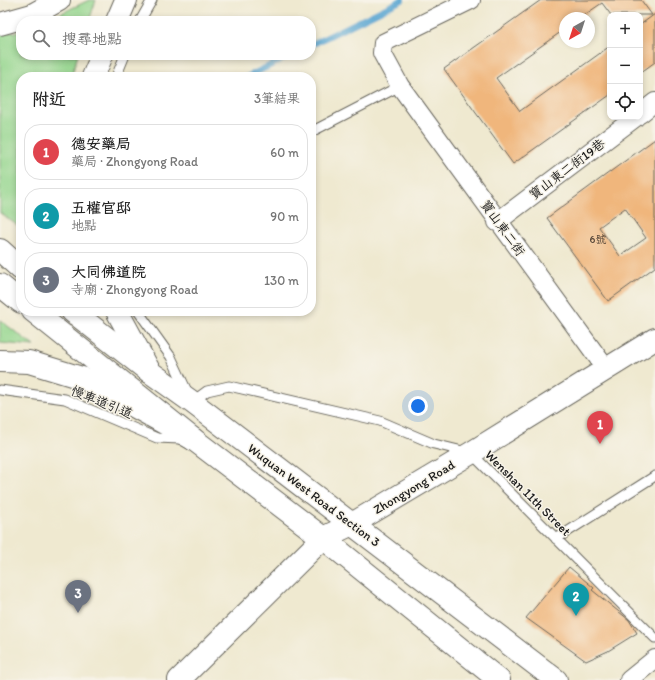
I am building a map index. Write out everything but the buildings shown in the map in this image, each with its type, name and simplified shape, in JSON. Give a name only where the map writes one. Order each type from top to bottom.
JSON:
[{"type":"main road","points":[[28,16],[59,0]]},
{"type":"main road","points":[[119,16],[126,0]]},
{"type":"main road","points":[[0,24],[16,20]]},
{"type":"main road","points":[[95,72],[100,60]]},
{"type":"main road","points":[[0,250],[16,264]]},
{"type":"main road","points":[[0,285],[16,298]]},
{"type":"main road","points":[[39,316],[193,439],[323,538],[499,680]]},
{"type":"main road","name":"Wuquan West Road Section 3","points":[[78,316],[556,680]]},
{"type":"main road","points":[[120,316],[150,372]]},
{"type":"main road","name":"Zhongyong Road","points":[[180,680],[323,538],[352,524],[471,453],[655,339]]},
{"type":"main road","points":[[0,361],[29,362],[85,379],[193,439]]},
{"type":"street","name":"寶山東二街","points":[[471,0],[383,42],[382,53],[400,86],[497,222],[607,370]]},
{"type":"street","points":[[643,112],[655,102]]},
{"type":"street","name":"寶山東二街19巷","points":[[497,222],[632,120]]},
{"type":"street","points":[[628,680],[655,659]]},
{"type":"lane","points":[[143,16],[152,0]]},
{"type":"lane","points":[[118,72],[123,60]]},
{"type":"lane","points":[[316,129],[400,86]]},
{"type":"lane","points":[[142,316],[171,358],[192,402]]},
{"type":"lane","name":"Wenshan 11th Street","points":[[192,402],[207,391],[228,386],[380,421],[434,444],[471,453],[655,638]]},
{"type":"lane","name":"慢車道引道","points":[[0,390],[65,399],[157,438],[193,439]]},
{"type":"lane","points":[[556,539],[655,476]]},
{"type":"green space","points":[[89,0],[96,0],[91,16],[55,16]]},
{"type":"green space","points":[[16,32],[16,60],[76,60],[73,72],[16,72],[16,224],[0,213],[0,33]]},
{"type":"green space","points":[[0,320],[34,346],[0,343]]},
{"type":"waterway","points":[[316,43],[402,0]]},
{"type":"waterway","points":[[257,72],[281,60]]},
{"type":"place","name":"德安藥局","points":[[600,444]]},
{"type":"place","name":"大同佛道院","points":[[78,613]]},
{"type":"place","name":"五權官邸","points":[[576,616]]}]
